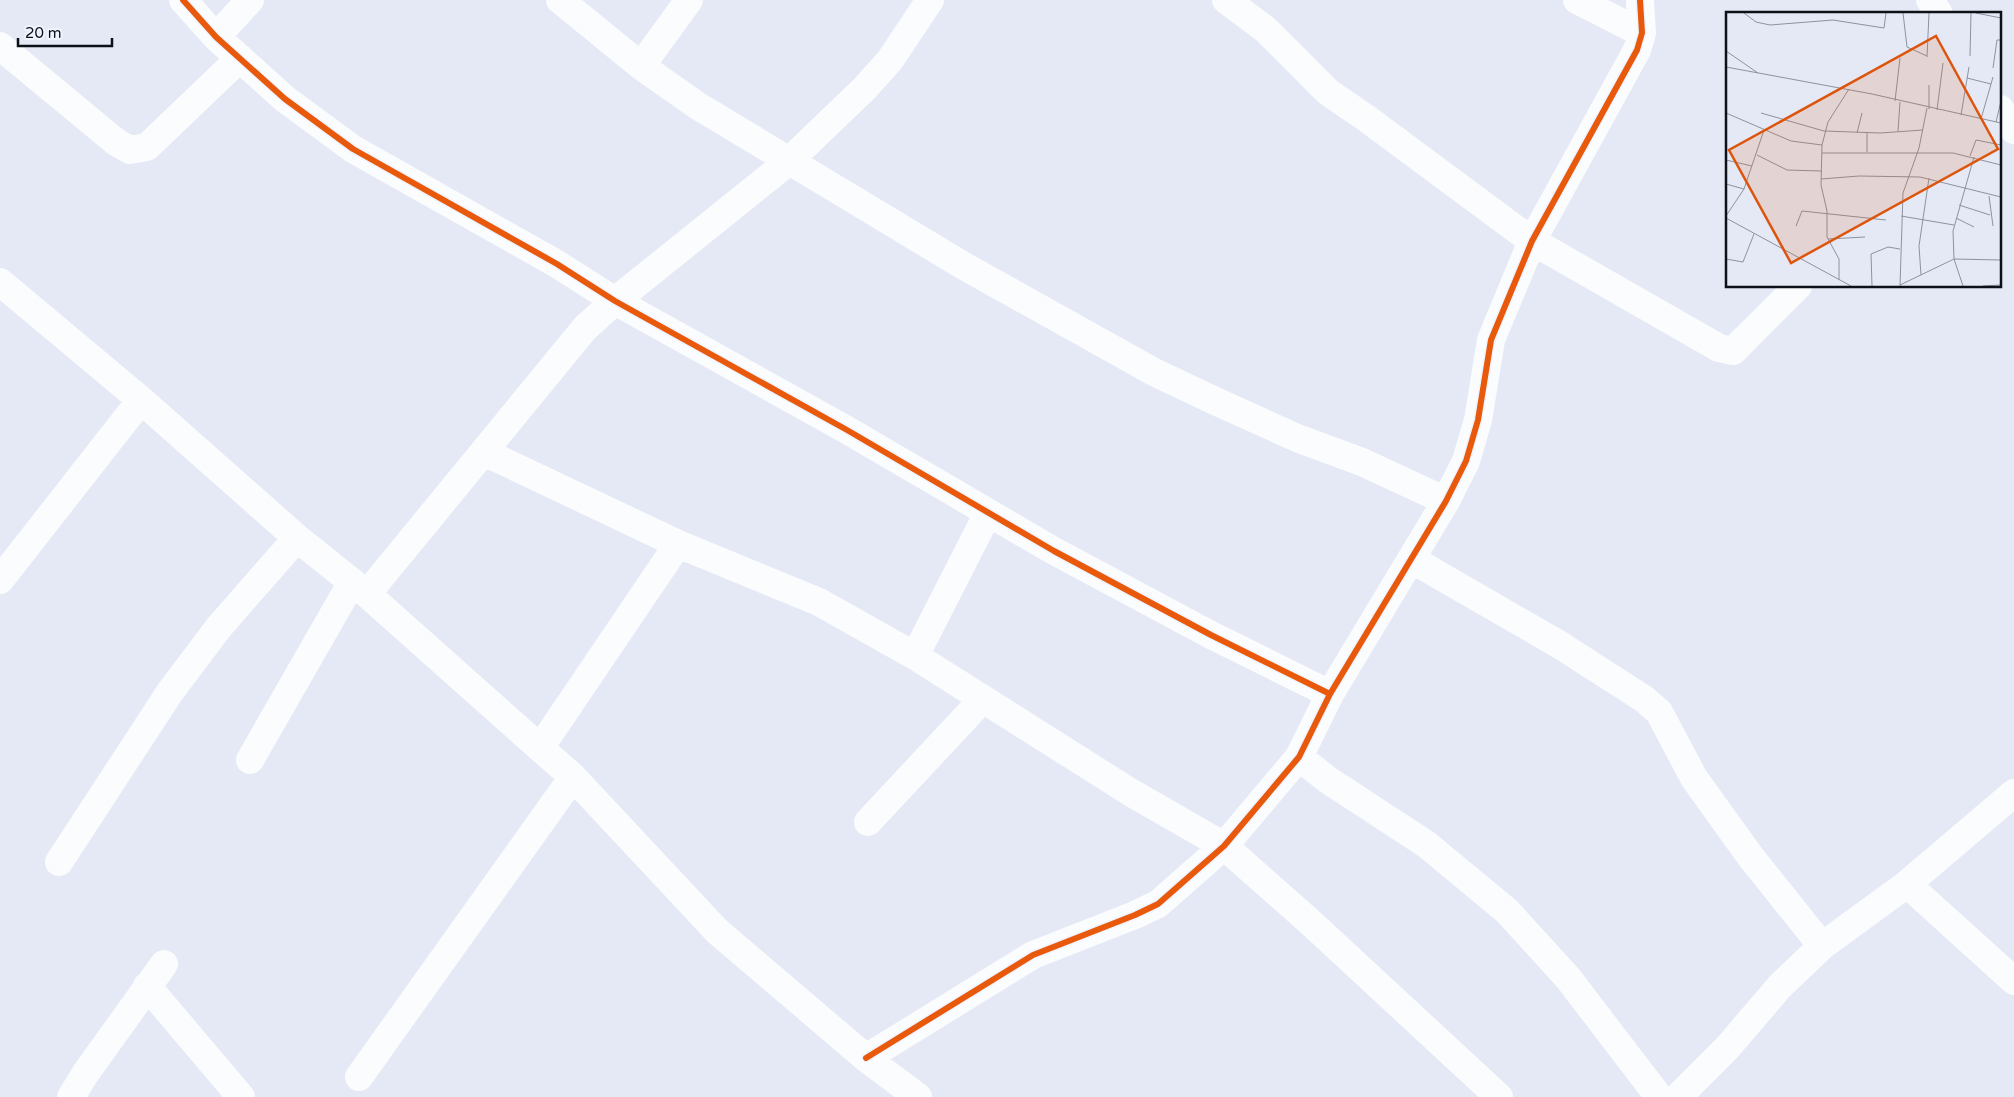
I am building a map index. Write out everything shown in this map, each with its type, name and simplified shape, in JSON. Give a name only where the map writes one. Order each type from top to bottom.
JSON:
[{"type":"street","points":[[183,0],[216,37],[285,99],[353,149],[556,264],[615,301],[847,430],[1054,551],[1330,694]]},
{"type":"street","points":[[216,37],[250,0]]},
{"type":"street","points":[[560,0],[641,66],[698,106],[788,162],[964,266],[1154,372],[1297,438],[1362,462],[1446,501]]},
{"type":"street","points":[[641,66],[689,0]]},
{"type":"street","points":[[250,760],[360,588],[484,452],[585,328],[615,301],[788,162],[866,88],[890,60],[930,0]]},
{"type":"street","points":[[1226,0],[1265,29],[1328,92],[1532,241],[1719,348],[1733,350],[1796,288]]},
{"type":"street","points":[[1577,0],[1642,33]]},
{"type":"street","points":[[866,1058],[1033,955],[1158,904],[1224,846],[1299,758],[1330,694],[1446,501],[1466,461],[1478,420],[1492,340],[1532,241],[1637,50],[1642,33],[1640,0]]},
{"type":"street","points":[[1930,0],[1938,12]]},
{"type":"street","points":[[0,46],[116,142],[130,150],[147,147],[240,58]]},
{"type":"street","points":[[2002,112],[2014,130]]},
{"type":"street","points":[[4,291],[141,400],[297,538],[360,588],[573,777],[717,931],[866,1058],[918,1097]]},
{"type":"street","points":[[0,580],[141,400]]},
{"type":"street","points":[[484,452],[678,544],[819,602],[915,656],[1130,792],[1224,846],[1310,922],[1499,1097]]},
{"type":"street","points":[[915,656],[988,513]]},
{"type":"street","points":[[59,862],[170,692],[219,627],[297,538]]},
{"type":"street","points":[[540,748],[678,544]]},
{"type":"street","points":[[1411,559],[1560,645],[1644,699],[1659,712],[1694,778],[1750,856],[1822,946]]},
{"type":"street","points":[[868,822],[982,700]]},
{"type":"street","points":[[1299,758],[1328,780],[1426,844],[1507,911],[1568,978],[1659,1097]]},
{"type":"street","points":[[359,1077],[573,777]]},
{"type":"street","points":[[1678,1097],[1727,1048],[1780,986],[1822,946],[1907,884],[2014,793]]},
{"type":"street","points":[[1907,884],[2014,981]]},
{"type":"street","points":[[70,1097],[164,964]]},
{"type":"street","points":[[147,986],[240,1097]]},
{"type":"cycle path","points":[[183,0],[216,37],[285,99],[353,149],[557,264],[615,301],[847,430],[1054,551],[1211,635],[1330,694]]},
{"type":"cycle path","points":[[866,1058],[1033,955],[1158,904],[1224,846],[1299,757],[1330,694],[1446,501],[1466,461],[1478,420],[1491,340],[1532,241],[1637,50],[1642,33],[1640,0]]}]
